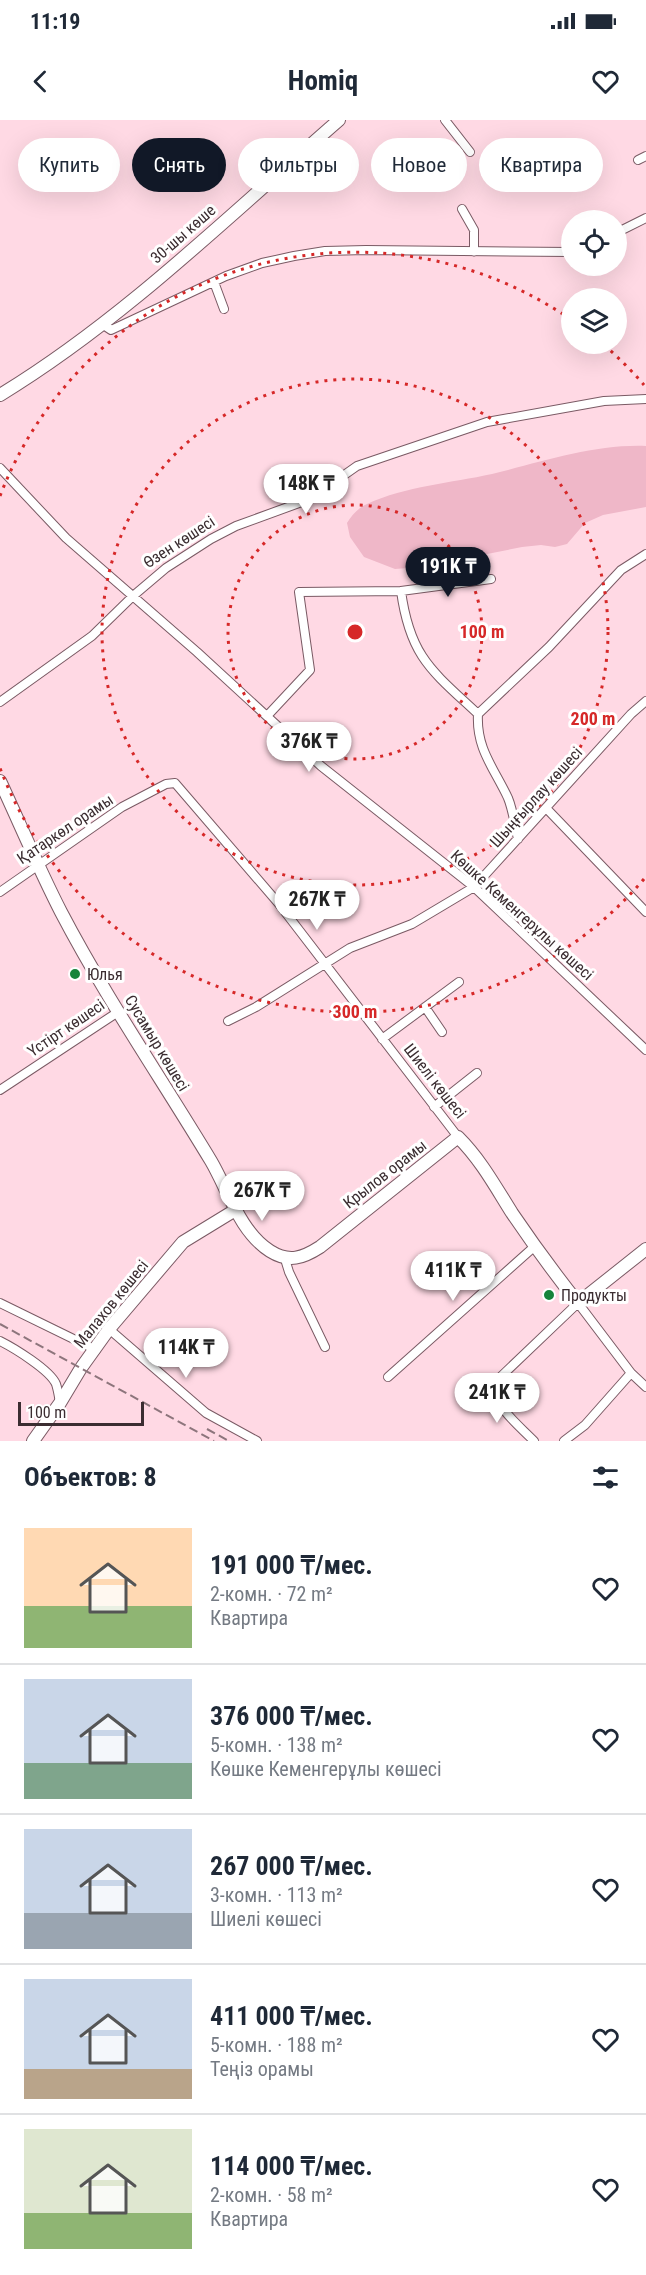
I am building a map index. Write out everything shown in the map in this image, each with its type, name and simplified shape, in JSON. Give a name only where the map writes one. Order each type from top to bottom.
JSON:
[{"type":"main road","name":"30-шы көше","points":[[102,324],[127,305],[339,120]]},
{"type":"main road","points":[[0,395],[57,358],[102,324]]},
{"type":"main road","name":"Сусамыр көшесі","points":[[0,781],[61,913],[118,1012],[212,1162],[252,1234],[269,1250],[285,1259]]},
{"type":"main road","name":"Шиелі көшесі","points":[[458,1137],[476,1155],[535,1245],[578,1303]]},
{"type":"main road","name":"Крылов орамы","points":[[285,1259],[307,1255],[320,1247],[458,1137]]},
{"type":"main road","name":"Малахов көшесі","points":[[33,1441],[109,1329],[183,1242],[237,1209]]},
{"type":"main road","points":[[578,1303],[646,1249]]},
{"type":"street","points":[[445,120],[470,152]]},
{"type":"street","points":[[462,209],[474,230],[474,252]]},
{"type":"street","points":[[627,228],[646,218]]},
{"type":"street","points":[[102,324],[111,330],[214,282],[262,263],[325,251],[561,252]]},
{"type":"street","points":[[214,282],[224,309]]},
{"type":"street","name":"Өзен көшесі","points":[[0,702],[92,636],[166,568],[211,538],[256,517],[271,514],[310,499],[357,466],[487,422],[604,401],[646,399]]},
{"type":"street","name":"Көшке Кеменгерұлы көшесі","points":[[0,468],[66,538],[321,766],[474,887],[646,1050]]},
{"type":"street","points":[[478,714],[549,647],[621,570],[646,554]]},
{"type":"street","points":[[267,716],[310,670],[299,592],[401,591],[491,579]]},
{"type":"street","points":[[401,591],[409,633],[421,657],[478,714],[478,732],[485,754],[508,798],[518,839]]},
{"type":"street","name":"Шыңғырлау көшесі","points":[[474,887],[631,714],[646,701]]},
{"type":"street","name":"Шиелі көшесі","points":[[148,793],[166,784],[175,783],[279,904],[458,1137]]},
{"type":"street","name":"Қатаркөл орамы","points":[[0,892],[122,807],[148,793]]},
{"type":"street","points":[[546,808],[646,912]]},
{"type":"street","points":[[228,1022],[350,948],[412,924],[474,887]]},
{"type":"street","points":[[382,1039],[459,982]]},
{"type":"street","points":[[425,1007],[442,1032]]},
{"type":"street","name":"Үстірт көшесі","points":[[0,1090],[118,1012]]},
{"type":"street","points":[[434,1107],[477,1073]]},
{"type":"street","points":[[388,1377],[535,1245]]},
{"type":"street","points":[[285,1259],[325,1347]]},
{"type":"street","points":[[0,1303],[96,1350]]},
{"type":"street","points":[[534,1441],[510,1420],[497,1401],[491,1386],[578,1303]]},
{"type":"street","name":"Шиелі көшесі","points":[[578,1303],[631,1373],[646,1387]]},
{"type":"street","points":[[109,1329],[206,1413],[257,1441]]},
{"type":"street","points":[[0,1341],[17,1350],[33,1364],[42,1367],[56,1384],[60,1403]]},
{"type":"street","points":[[564,1441],[585,1425],[631,1373]]},
{"type":"shaded area","points":[[646,446],[646,507],[603,515],[585,523],[567,544],[555,547],[541,545],[522,547],[421,567],[395,569],[364,557],[350,537],[347,523],[356,512],[367,504],[397,493],[492,474],[588,451]]},
{"type":"railway","points":[[0,1324],[214,1441]]},
{"type":"railway","points":[[207,1429],[229,1441]]},
{"type":"place","name":"Юлья","points":[[75,974]]},
{"type":"place","name":"Продукты","points":[[549,1295]]}]
